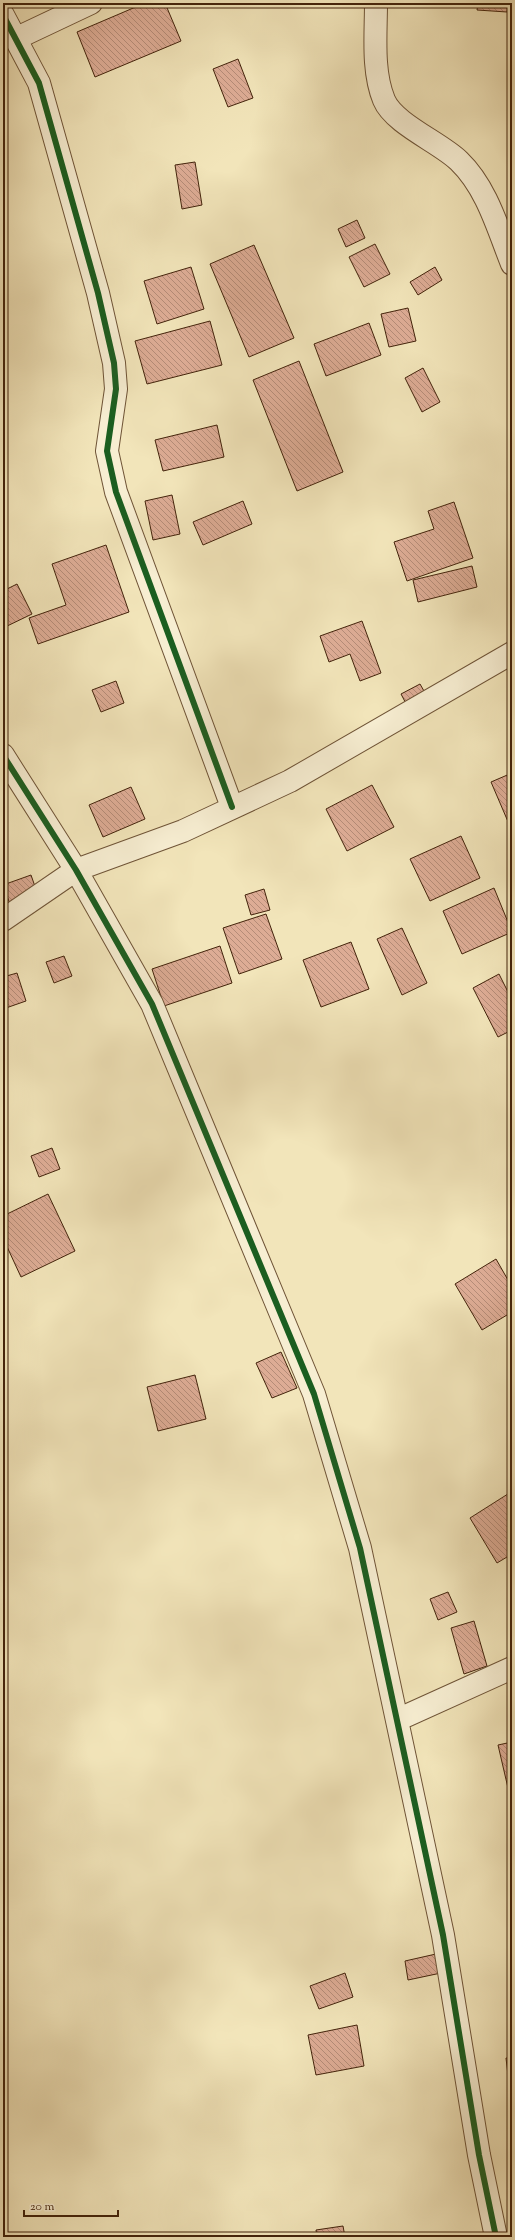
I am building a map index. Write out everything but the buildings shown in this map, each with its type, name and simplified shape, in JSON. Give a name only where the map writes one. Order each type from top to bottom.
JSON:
[{"type":"street","points":[[17,38],[91,3]]},
{"type":"street","points":[[376,3],[377,69],[385,101],[404,122],[459,161],[481,186],[512,264]]},
{"type":"street","points":[[3,15],[17,38],[39,83],[98,293],[114,363],[116,389],[107,451],[116,492],[232,807]]},
{"type":"street","points":[[3,920],[76,870],[183,831],[290,781],[512,653]]},
{"type":"street","points":[[3,755],[76,870],[152,1004],[314,1394],[360,1548],[443,1936],[479,2155],[496,2237]]},
{"type":"street","points":[[397,1720],[512,1668]]},
{"type":"cycle path","points":[[3,15],[39,83],[98,293],[114,363],[116,389],[107,451],[116,492],[232,807]]},
{"type":"cycle path","points":[[3,755],[76,870],[152,1004],[314,1394],[360,1548],[443,1935],[479,2155],[496,2237]]}]
